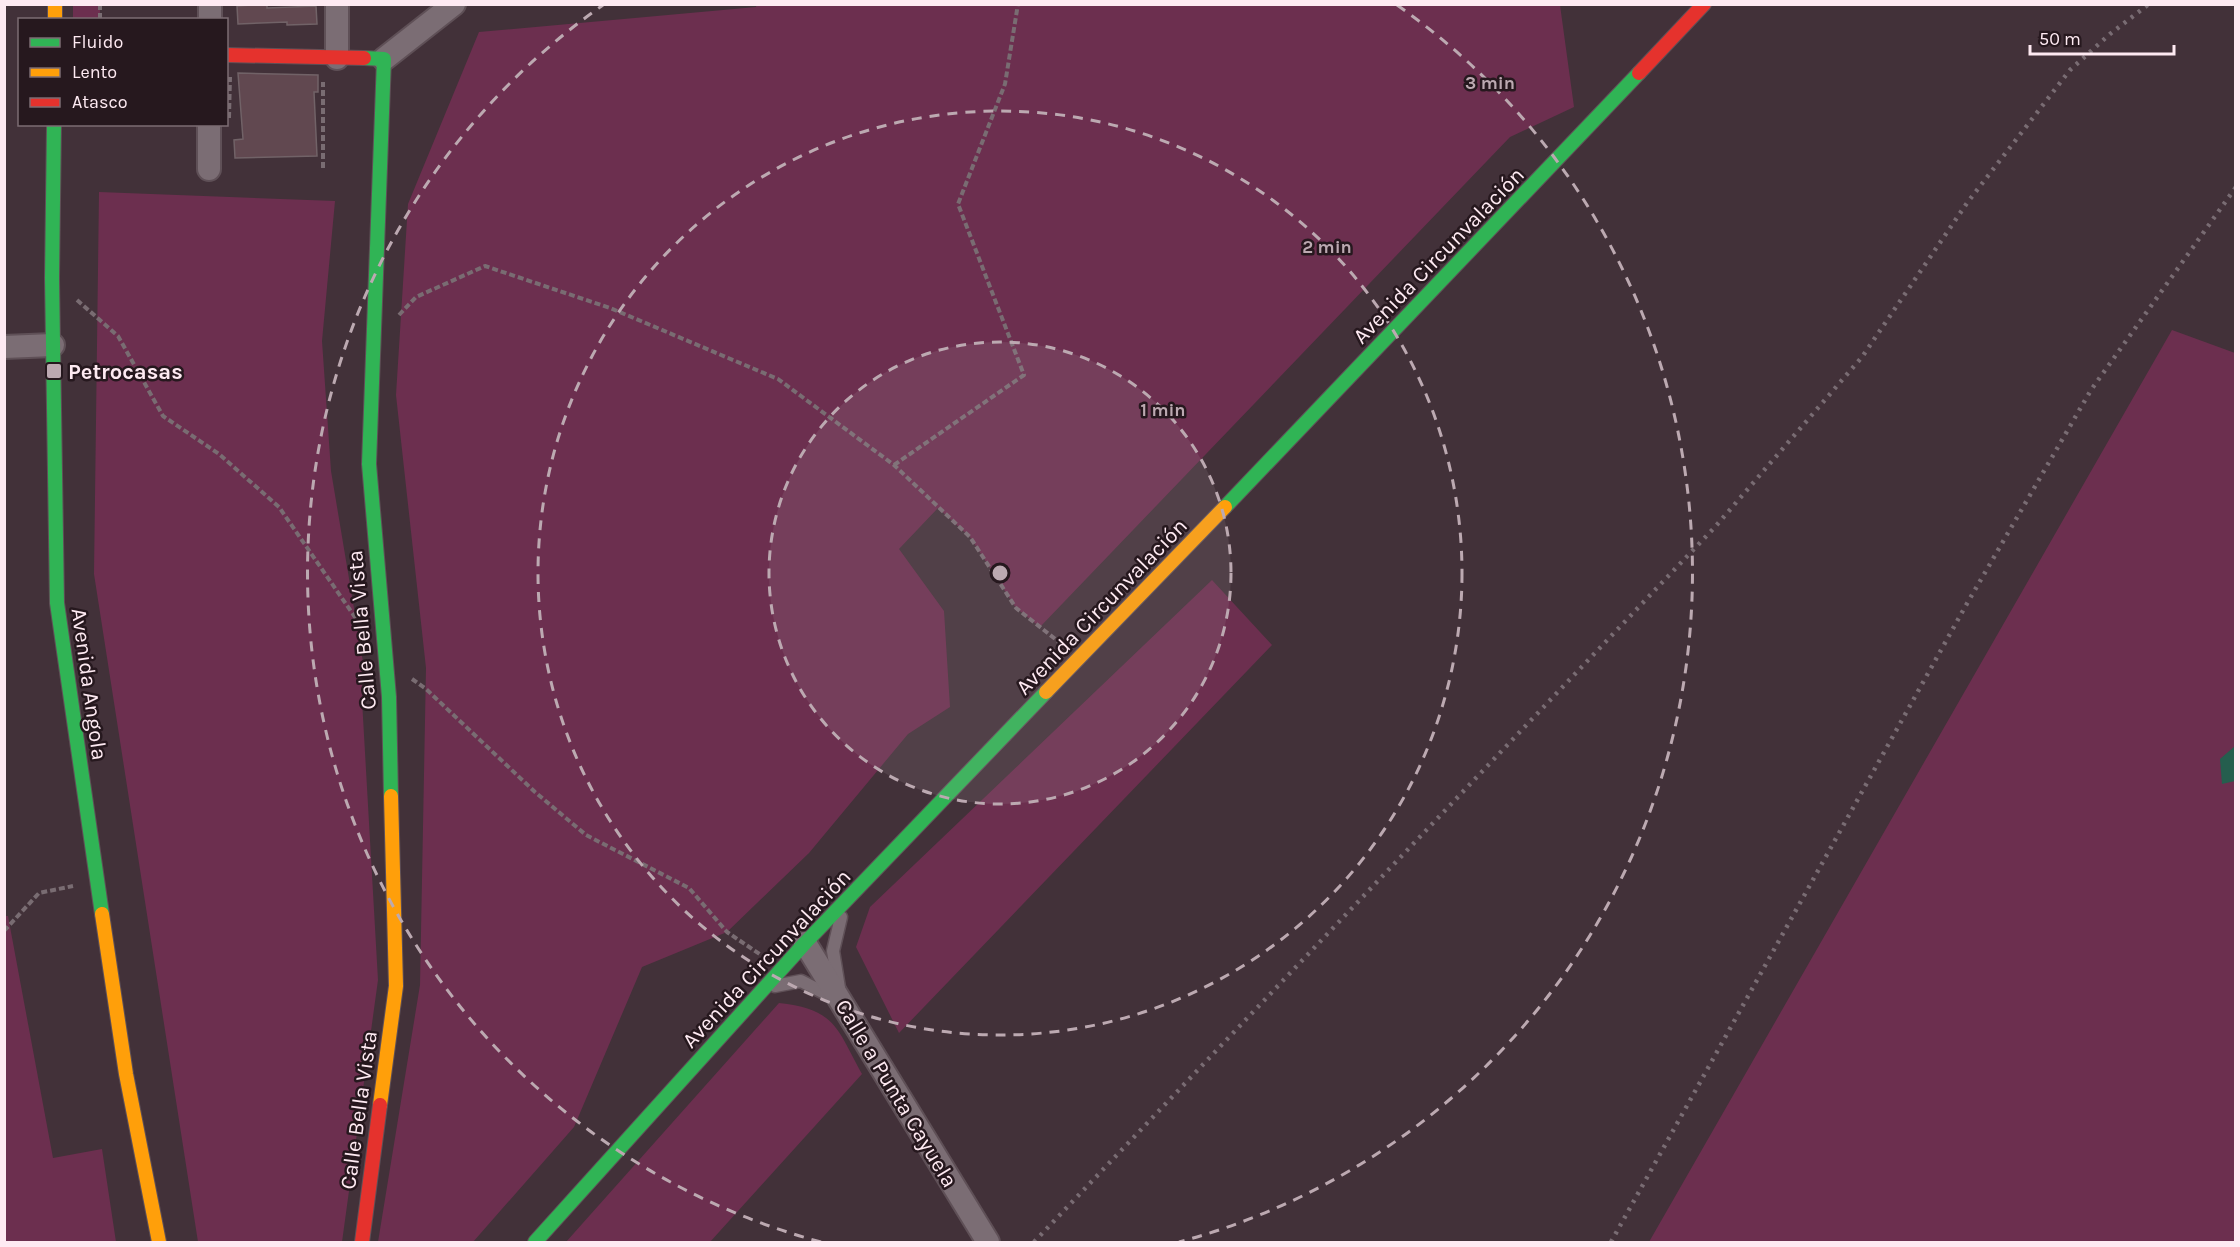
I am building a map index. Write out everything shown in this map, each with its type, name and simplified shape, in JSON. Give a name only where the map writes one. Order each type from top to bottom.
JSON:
[{"type":"main road","name":"Avenida Circunvalación","points":[[535,1242],[805,943],[1704,4]]},
{"type":"main road","points":[[228,55],[384,59]]},
{"type":"main road","name":"Calle Bella Vista","points":[[362,1242],[396,986],[389,697],[369,464],[384,59]]},
{"type":"main road","name":"Avenida Angola","points":[[54,126],[53,345],[57,603],[126,1074],[159,1242]]},
{"type":"street","points":[[330,58],[337,4]]},
{"type":"street","points":[[384,59],[454,4]]},
{"type":"street","points":[[209,169],[218,126]]},
{"type":"street","points":[[4,347],[53,345]]},
{"type":"street","name":"Calle a Punta Cayuela","points":[[805,943],[988,1242]]},
{"type":"lane","points":[[841,1001],[833,951],[845,902]]},
{"type":"lane","points":[[766,987],[801,981],[841,1001]]},
{"type":"path","points":[[894,465],[1024,375],[958,204],[1005,84],[1018,4]]},
{"type":"path","points":[[323,168],[330,58]]},
{"type":"path","points":[[374,341],[416,297],[485,266],[610,308],[778,380],[894,465],[970,537],[1016,608],[1080,658]]},
{"type":"path","points":[[4,931],[39,893],[98,881]]},
{"type":"shaded area","points":[[757,4],[1560,5],[1574,107],[1510,137],[1040,627],[1016,608],[970,537],[938,508],[899,549],[944,611],[950,707],[908,734],[809,853],[727,932],[642,967],[574,1127],[473,1242],[378,1242],[420,985],[426,668],[396,395],[408,204],[479,32],[756,7]]},
{"type":"shaded area","points":[[73,5],[100,5],[100,18],[73,18]]},
{"type":"shaded area","points":[[99,192],[335,201],[322,341],[331,471],[363,662],[362,700],[378,980],[342,1242],[198,1242],[94,574]]},
{"type":"shaded area","points":[[2172,330],[2235,353],[2235,1242],[1649,1242]]},
{"type":"shaded area","points":[[1212,580],[1272,645],[899,1033],[856,947],[870,907]]},
{"type":"shaded area","points":[[2235,746],[2235,781],[2222,784],[2220,759]]},
{"type":"shaded area","points":[[5,916],[8,916],[53,1158],[102,1149],[116,1242],[5,1242]]},
{"type":"shaded area","points":[[779,1003],[812,1010],[824,1016],[840,1033],[862,1074],[710,1242],[566,1242]]},
{"type":"building","points":[[267,4],[267,8],[316,6],[317,24],[287,25],[287,22],[238,24],[237,6]]},
{"type":"building","points":[[238,73],[318,75],[318,92],[314,92],[317,156],[235,158],[234,140],[243,139]]},
{"type":"railway","points":[[1034,1242],[1715,527],[1862,357],[1967,203],[2070,70],[2110,34],[2149,4]]},
{"type":"railway","points":[[1611,1242],[1965,607],[2091,390],[2236,187]]},
{"type":"traffic: fast","points":[[364,58],[384,59],[369,464],[389,697],[391,796]]},
{"type":"traffic: fast","points":[[1225,507],[1639,73]]},
{"type":"traffic: fast","points":[[54,126],[52,278],[57,603],[102,914]]},
{"type":"traffic: fast","points":[[535,1242],[805,943],[1046,692]]},
{"type":"traffic: slow","points":[[55,4],[55,18]]},
{"type":"traffic: slow","points":[[1046,692],[1225,507]]},
{"type":"traffic: slow","points":[[380,1105],[396,986],[391,796]]},
{"type":"traffic: slow","points":[[102,914],[126,1074],[159,1242]]},
{"type":"traffic: jam","points":[[1639,73],[1704,4]]},
{"type":"traffic: jam","points":[[228,55],[364,58]]},
{"type":"traffic: jam","points":[[362,1242],[380,1105]]},
{"type":"place","name":"Petrocasas","points":[[54,371]]}]
